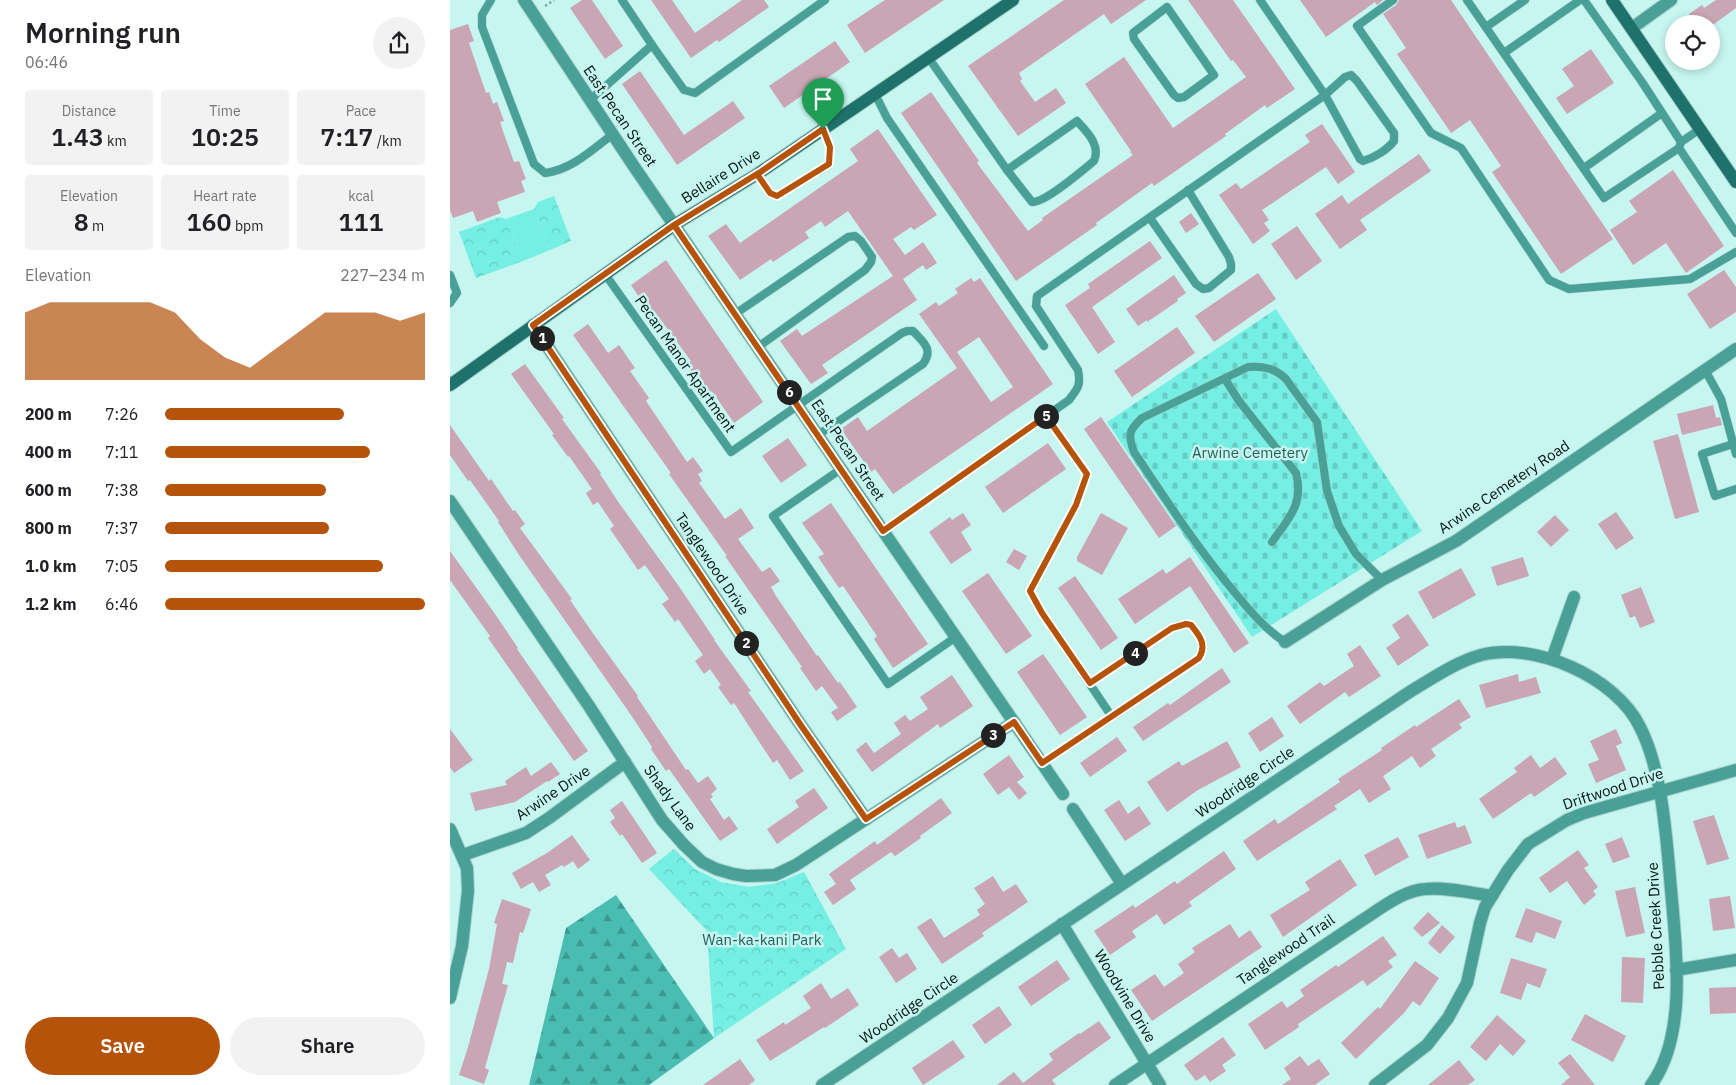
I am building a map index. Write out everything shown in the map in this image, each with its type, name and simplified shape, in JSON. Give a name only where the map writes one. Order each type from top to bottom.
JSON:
[{"type":"street","name":"East Pecan Street","points":[[524,0],[674,225],[1063,794]]},
{"type":"street","name":"Bellaire Drive","points":[[450,385],[674,225],[757,174],[1013,0]]},
{"type":"street","points":[[1612,0],[1700,129],[1732,167],[1736,182]]},
{"type":"street","points":[[1632,28],[1671,0]]},
{"type":"street","name":"Tanglewood Drive","points":[[533,325],[800,724],[866,819]]},
{"type":"street","name":"Arwine Cemetery Road","points":[[1285,642],[1382,580],[1456,540],[1736,349]]},
{"type":"street","name":"Shady Lane","points":[[450,501],[589,706],[662,820],[702,862],[716,869],[746,876],[775,875],[796,865],[1014,722]]},
{"type":"street","points":[[1552,659],[1574,597]]},
{"type":"street","name":"Woodridge Circle","points":[[822,1085],[1411,691],[1443,672],[1479,656],[1509,652],[1552,659],[1592,677],[1621,701],[1640,727],[1654,766],[1659,791]]},
{"type":"street","name":"Arwine Drive","points":[[463,855],[526,832],[550,818],[625,762]]},
{"type":"street","name":"Driftwood Drive","points":[[1375,1085],[1426,1045],[1448,1018],[1467,982],[1485,907],[1508,870],[1528,844],[1567,820],[1584,813],[1736,770]]},
{"type":"street","name":"Pebble Creek Drive","points":[[1651,1085],[1664,1062],[1669,1046],[1676,1000],[1676,943],[1666,834],[1659,791]]},
{"type":"street","points":[[1073,809],[1122,884]]},
{"type":"street","points":[[450,829],[463,855],[467,868],[468,891],[462,946],[450,998]]},
{"type":"street","name":"Tanglewood Trail","points":[[1114,1085],[1361,920],[1410,892],[1425,888],[1492,896]]},
{"type":"street","name":"Woodvine Drive","points":[[1062,924],[1160,1085]]},
{"type":"street","points":[[1676,970],[1736,960]]},
{"type":"lane","points":[[491,0],[482,15],[482,27],[534,164],[544,173],[558,171],[567,167],[613,134]]},
{"type":"lane","points":[[622,0],[684,90],[695,93],[813,4],[825,0]]},
{"type":"lane","points":[[1162,0],[1167,7],[1214,75],[1184,97],[1178,98],[1134,39],[1134,33],[1167,7]]},
{"type":"lane","points":[[883,531],[1068,400],[1078,388],[1080,380],[1078,370],[1036,306],[1037,296],[1325,95],[1345,77],[1351,76],[1357,81],[1394,133],[1394,141],[1370,159],[1363,162],[1360,159],[1325,95],[1260,0]]},
{"type":"lane","points":[[1393,0],[1357,26],[1431,133],[1461,148],[1549,280],[1569,289],[1690,280],[1736,252]]},
{"type":"lane","points":[[1467,0],[1604,198],[1700,129]]},
{"type":"lane","points":[[1486,27],[1525,0]]},
{"type":"lane","points":[[1504,54],[1580,0]]},
{"type":"lane","points":[[1584,0],[1662,112],[1680,145],[1736,233]]},
{"type":"lane","points":[[590,100],[652,45]]},
{"type":"lane","points":[[928,58],[1007,170],[1029,200],[1037,202],[1059,189],[1094,161],[1097,147],[1077,121],[1007,170]]},
{"type":"lane","points":[[875,94],[887,118],[1044,346]]},
{"type":"lane","points":[[1584,168],[1662,112]]},
{"type":"lane","points":[[757,174],[770,193],[777,196],[829,164],[830,147],[823,129]]},
{"type":"lane","points":[[1150,218],[1196,284],[1203,289],[1209,288],[1231,270],[1231,264],[1229,257],[1188,190]]},
{"type":"lane","points":[[735,314],[848,237],[855,236],[861,241],[872,257],[865,270],[758,347]]},
{"type":"lane","name":"Pecan Manor Apartment","points":[[605,274],[731,452],[798,405]]},
{"type":"lane","points":[[450,275],[456,293],[450,303]]},
{"type":"lane","points":[[798,405],[908,330],[913,331],[926,345],[928,357],[923,364],[818,436]]},
{"type":"lane","points":[[1285,642],[1259,621],[1222,577],[1134,452],[1129,438],[1131,428],[1142,418],[1248,367],[1258,366],[1274,369],[1286,379],[1317,422],[1327,491],[1339,526],[1356,554],[1382,580]]},
{"type":"lane","points":[[1705,370],[1721,399],[1736,454]]},
{"type":"lane","points":[[1224,379],[1296,473],[1300,487],[1298,497],[1292,514],[1272,542]]},
{"type":"lane","points":[[1046,416],[1087,474],[1076,505],[1030,591],[1042,613],[1112,717]]},
{"type":"lane","points":[[1733,444],[1702,454],[1715,496],[1736,489]]},
{"type":"lane","points":[[842,469],[773,516],[888,684],[956,637]]},
{"type":"lane","points":[[1042,763],[1199,658],[1203,652],[1203,646],[1191,625],[1186,624],[1172,628],[1090,683]]},
{"type":"path","points":[[545,6],[554,0]]},
{"type":"green space","points":[[554,196],[571,241],[550,250],[534,209],[538,202]]},
{"type":"green space","points":[[534,209],[550,250],[523,261],[506,219]]},
{"type":"green space","points":[[500,217],[506,219],[523,261],[476,278],[459,232]]},
{"type":"green space","name":"Arwine Cemetery","points":[[1276,309],[1422,531],[1252,637],[1107,422]]},
{"type":"green space","name":"Wan-ka-kani Park","points":[[674,849],[695,869],[721,882],[749,887],[777,883],[804,872],[846,949],[714,1038],[707,931],[649,869]]},
{"type":"green space","points":[[616,895],[714,1038],[649,1085],[529,1085],[566,928]]},
{"type":"building","points":[[582,0],[592,0],[623,46],[605,59],[570,8]]},
{"type":"building","points":[[651,0],[672,0],[695,33],[742,0],[764,0],[769,7],[719,42],[717,40],[691,58]]},
{"type":"building","points":[[885,0],[944,0],[865,53],[847,25]]},
{"type":"building","points":[[1064,0],[1146,0],[1111,24],[1104,14],[1019,73],[1022,79],[1020,81],[1035,102],[1056,88],[1066,103],[1018,136],[968,66]]},
{"type":"building","points":[[1188,0],[1233,0],[1295,89],[1267,108],[1265,105],[1225,134],[1226,136],[1154,186],[1152,183],[1096,223],[1097,225],[1016,281],[901,113],[931,92],[979,161],[977,163],[1028,231],[1043,220],[1042,218],[1133,155],[1085,84],[1124,57],[1173,128],[1246,77],[1233,60],[1231,61]]},
{"type":"building","points":[[1300,0],[1383,0],[1377,5],[1375,2],[1326,37]]},
{"type":"building","points":[[1399,0],[1451,0],[1613,239],[1561,274],[1492,172],[1501,166],[1470,120],[1451,133],[1397,54],[1406,48],[1383,14],[1396,5]]},
{"type":"building","points":[[1716,0],[1736,0],[1736,8],[1720,20],[1720,15],[1689,14],[1702,5],[1704,8]]},
{"type":"building","points":[[468,24],[474,41],[469,43],[486,93],[489,92],[493,104],[497,102],[504,121],[500,122],[514,162],[519,161],[526,179],[521,181],[525,192],[497,202],[501,213],[477,222],[473,211],[453,218],[450,210],[450,30]]},
{"type":"building","points":[[835,41],[850,62],[784,108],[769,86]]},
{"type":"building","points":[[1591,49],[1614,83],[1567,114],[1556,98],[1574,86],[1562,69]]},
{"type":"building","points":[[640,71],[684,135],[733,101],[745,118],[677,165],[622,84]]},
{"type":"building","points":[[1322,124],[1355,172],[1338,184],[1326,167],[1262,210],[1269,220],[1264,223],[1270,231],[1253,244],[1219,195],[1236,183],[1241,189],[1310,142],[1305,135]]},
{"type":"building","points":[[878,129],[937,215],[914,230],[911,227],[893,239],[905,255],[923,242],[937,263],[926,270],[923,265],[903,279],[917,300],[822,365],[828,373],[811,384],[780,341],[797,329],[802,336],[893,276],[848,211],[825,227],[821,221],[805,232],[809,238],[773,262],[771,259],[740,280],[708,236],[726,224],[740,243],[858,161],[850,149]]},
{"type":"building","points":[[1419,154],[1431,171],[1360,220],[1367,230],[1340,249],[1315,214],[1342,195],[1348,204]]},
{"type":"building","points":[[1673,170],[1724,246],[1686,273],[1666,243],[1633,265],[1610,230],[1637,212],[1629,201]]},
{"type":"building","points":[[1191,213],[1199,224],[1186,233],[1179,222]]},
{"type":"building","points":[[1297,226],[1322,261],[1296,280],[1271,244]]},
{"type":"building","points":[[1150,241],[1162,258],[1092,307],[1115,342],[1098,354],[1065,305],[1090,288],[1088,284]]},
{"type":"building","points":[[666,260],[763,402],[734,423],[712,391],[708,395],[686,364],[691,361],[655,312],[651,315],[631,285]]},
{"type":"building","points":[[1724,270],[1736,287],[1736,312],[1710,329],[1687,294]]},
{"type":"building","points":[[1258,273],[1276,299],[1214,342],[1195,316]]},
{"type":"building","points":[[1174,275],[1186,293],[1177,299],[1178,301],[1138,326],[1126,309]]},
{"type":"building","points":[[971,278],[974,282],[980,278],[1053,384],[893,494],[875,469],[871,472],[841,429],[858,417],[867,431],[957,368],[919,314],[936,302],[939,306],[958,293],[955,289]],"holes":[[[979,337],[1013,387],[991,402],[957,352]]]},
{"type":"building","points":[[588,324],[608,353],[619,345],[635,368],[630,371],[649,398],[646,401],[687,462],[693,457],[703,471],[698,474],[702,481],[699,483],[725,519],[741,508],[754,528],[738,539],[762,572],[770,567],[780,581],[771,587],[776,596],[817,656],[838,683],[840,682],[857,707],[837,721],[831,712],[838,708],[822,686],[816,691],[800,668],[802,667],[725,556],[727,556],[669,474],[671,473],[573,335]]},
{"type":"building","points":[[1177,327],[1195,353],[1132,397],[1114,371]]},
{"type":"building","points":[[525,364],[564,418],[562,419],[601,473],[619,503],[678,585],[714,640],[751,691],[748,692],[804,771],[790,780],[777,760],[773,763],[734,703],[731,705],[718,687],[721,685],[710,669],[704,674],[695,661],[703,655],[678,619],[675,622],[662,604],[669,599],[645,565],[638,570],[610,529],[614,526],[598,502],[593,505],[586,493],[592,489],[552,435],[554,434],[511,374]]},
{"type":"building","points":[[1713,405],[1716,418],[1720,417],[1722,425],[1682,435],[1677,414]]},
{"type":"building","points":[[1101,417],[1176,526],[1159,538],[1084,429]]},
{"type":"building","points":[[450,425],[489,481],[491,479],[513,511],[515,510],[525,524],[520,528],[572,599],[570,600],[638,696],[686,770],[688,769],[698,783],[708,776],[717,789],[711,794],[713,797],[710,799],[724,820],[729,816],[738,829],[720,841],[669,769],[666,771],[631,715],[519,555],[499,521],[450,455]]},
{"type":"building","points":[[1678,434],[1699,512],[1675,519],[1653,441]]},
{"type":"building","points":[[788,438],[807,465],[781,483],[762,456]]},
{"type":"building","points":[[1048,443],[1066,469],[1003,513],[985,487]]},
{"type":"building","points":[[831,503],[928,644],[893,668],[874,639],[877,636],[843,586],[839,588],[818,557],[824,554],[802,523]]},
{"type":"building","points":[[1616,512],[1634,538],[1616,550],[1598,524]]},
{"type":"building","points":[[963,513],[971,525],[961,532],[972,550],[951,564],[929,532],[950,517],[952,520]]},
{"type":"building","points":[[1101,513],[1128,528],[1102,575],[1077,561],[1077,557]]},
{"type":"building","points":[[1555,515],[1569,530],[1551,547],[1537,532]]},
{"type":"building","points":[[1014,549],[1027,556],[1019,570],[1006,562]]},
{"type":"building","points":[[450,551],[588,751],[574,761],[450,580]]},
{"type":"building","points":[[1190,557],[1249,643],[1234,653],[1190,586],[1135,624],[1118,599],[1163,569],[1166,574]]},
{"type":"building","points":[[1523,557],[1529,576],[1497,586],[1491,567]]},
{"type":"building","points":[[1461,568],[1476,595],[1433,619],[1418,592]]},
{"type":"building","points":[[988,573],[1032,636],[1006,654],[962,591]]},
{"type":"building","points":[[1075,576],[1118,638],[1101,650],[1058,588]]},
{"type":"building","points":[[1641,587],[1655,622],[1640,628],[1635,616],[1630,618],[1621,595]]},
{"type":"building","points":[[1408,614],[1429,645],[1398,666],[1386,648],[1400,638],[1392,625]]},
{"type":"building","points":[[1360,645],[1381,676],[1349,697],[1345,692],[1300,724],[1287,706],[1320,682],[1324,686],[1354,666],[1347,654]]},
{"type":"building","points":[[1043,654],[1087,717],[1060,735],[1017,672]]},
{"type":"building","points":[[1222,668],[1231,682],[1143,741],[1133,727],[1168,703],[1170,705]]},
{"type":"building","points":[[1518,674],[1519,682],[1536,677],[1541,693],[1486,708],[1479,685]]},
{"type":"building","points":[[952,675],[973,706],[940,728],[938,724],[872,772],[856,750],[866,742],[874,753],[901,734],[894,723],[905,715],[910,721],[928,709],[920,697]]},
{"type":"building","points":[[1459,699],[1471,717],[1459,724],[1462,728],[1431,749],[1436,756],[1420,768],[1412,756],[1383,776],[1391,789],[1369,803],[1360,789],[1334,806],[1337,809],[1257,861],[1243,841],[1275,819],[1278,824],[1340,782],[1338,779],[1382,750],[1381,748]]},
{"type":"building","points":[[1272,717],[1284,736],[1260,752],[1248,733]]},
{"type":"building","points":[[450,729],[473,760],[454,773],[450,767]]},
{"type":"building","points":[[1616,729],[1622,743],[1616,746],[1626,770],[1596,783],[1588,764],[1599,760],[1590,741]]},
{"type":"building","points":[[1117,737],[1127,751],[1090,777],[1080,763]]},
{"type":"building","points":[[1227,741],[1241,767],[1198,790],[1167,812],[1147,782],[1179,761],[1182,766]]},
{"type":"building","points":[[1009,755],[1024,777],[1017,782],[1027,793],[1019,800],[1009,787],[998,795],[983,774]]},
{"type":"building","points":[[1531,755],[1540,768],[1555,757],[1567,774],[1534,797],[1531,793],[1493,819],[1479,799],[1517,772],[1514,768]]},
{"type":"building","points":[[551,762],[560,774],[548,782],[515,802],[475,811],[470,793],[507,785],[505,781],[526,767],[531,776]]},
{"type":"building","points":[[814,788],[828,808],[777,844],[767,829],[799,807],[795,801]]},
{"type":"building","points":[[941,798],[952,813],[895,856],[891,852],[850,880],[856,889],[833,905],[824,892],[836,884],[829,874],[875,841],[877,845]]},
{"type":"building","points":[[1119,800],[1128,814],[1139,806],[1151,824],[1125,841],[1104,810]]},
{"type":"building","points":[[622,801],[657,853],[642,863],[622,834],[620,836],[610,822],[615,818],[610,810]]},
{"type":"building","points":[[1714,815],[1729,859],[1707,865],[1693,821]]},
{"type":"building","points":[[1455,822],[1457,828],[1465,825],[1472,843],[1427,859],[1418,835]]},
{"type":"building","points":[[572,835],[590,860],[578,869],[573,861],[545,875],[551,885],[539,892],[533,882],[521,889],[512,873],[547,853]]},
{"type":"building","points":[[1398,837],[1409,857],[1375,876],[1364,855]]},
{"type":"building","points":[[1622,837],[1630,857],[1613,863],[1605,844]]},
{"type":"building","points":[[1578,850],[1589,865],[1584,868],[1598,887],[1593,891],[1596,895],[1584,905],[1567,881],[1550,893],[1539,878]]},
{"type":"building","points":[[1224,851],[1236,869],[1189,902],[1192,906],[1164,925],[1157,914],[1132,931],[1136,937],[1110,955],[1094,931],[1133,905],[1135,908],[1175,881],[1177,884]]},
{"type":"building","points":[[1340,859],[1357,885],[1283,937],[1270,915],[1310,890],[1305,882]]},
{"type":"building","points":[[993,876],[1003,892],[1016,884],[1028,902],[982,933],[984,936],[942,964],[917,927],[931,918],[944,938],[980,915],[977,910],[985,904],[974,888]]},
{"type":"building","points":[[1635,887],[1645,933],[1626,937],[1615,891]]},
{"type":"building","points":[[1730,896],[1735,928],[1713,931],[1709,899]]},
{"type":"building","points":[[502,899],[531,909],[523,933],[520,932],[513,963],[507,962],[502,984],[508,985],[485,1068],[489,1070],[484,1084],[459,1075],[489,969],[497,924],[494,923]]},
{"type":"building","points":[[1526,908],[1562,921],[1555,939],[1536,932],[1532,943],[1515,937]]},
{"type":"building","points":[[1428,912],[1440,923],[1422,937],[1413,928]]},
{"type":"building","points":[[1230,924],[1239,938],[1250,930],[1262,947],[1152,1021],[1131,990],[1155,974],[1164,987],[1184,973],[1178,964],[1195,952],[1192,948]]},
{"type":"building","points":[[1442,925],[1455,937],[1440,954],[1428,943]]},
{"type":"building","points":[[1383,936],[1397,955],[1388,961],[1393,967],[1367,986],[1363,980],[1298,1024],[1299,1027],[1265,1050],[1248,1024],[1282,1001],[1287,1008],[1304,996],[1300,990]]},
{"type":"building","points":[[892,948],[899,958],[907,953],[917,969],[896,983],[879,957]]},
{"type":"building","points":[[1622,957],[1645,958],[1643,1003],[1621,1002]]},
{"type":"building","points":[[1511,958],[1547,969],[1540,988],[1527,983],[1521,1000],[1500,993]]},
{"type":"building","points":[[1057,960],[1070,979],[1031,1006],[1018,987]]},
{"type":"building","points":[[1415,961],[1439,978],[1420,1006],[1413,1001],[1404,1013],[1356,1059],[1341,1043],[1378,1007],[1380,1009]]},
{"type":"building","points":[[821,983],[831,999],[848,988],[859,1005],[770,1061],[756,1040],[784,1022],[785,1025],[811,1008],[803,996]]},
{"type":"building","points":[[1736,987],[1736,1013],[1710,1014],[1709,988]]},
{"type":"building","points":[[999,1006],[1012,1025],[985,1044],[972,1025]]},
{"type":"building","points":[[1585,1014],[1626,1036],[1613,1062],[1571,1040]]},
{"type":"building","points":[[1497,1015],[1526,1041],[1513,1056],[1500,1044],[1486,1061],[1470,1047]]},
{"type":"building","points":[[1099,1021],[1111,1038],[1052,1080],[1056,1085],[997,1085],[1014,1072],[1023,1083],[1053,1060],[1049,1054]]},
{"type":"building","points":[[1223,1037],[1236,1055],[1222,1065],[1226,1071],[1210,1082],[1205,1075],[1196,1081],[1184,1065]]},
{"type":"building","points":[[953,1040],[965,1057],[923,1085],[912,1068]]},
{"type":"building","points":[[1570,1054],[1595,1085],[1561,1085],[1570,1077],[1558,1063]]},
{"type":"building","points":[[1300,1056],[1308,1066],[1319,1059],[1330,1074],[1315,1085],[1282,1085],[1291,1079],[1284,1068]]},
{"type":"building","points":[[740,1059],[755,1080],[749,1085],[703,1085]]},
{"type":"building","points":[[1459,1060],[1475,1080],[1468,1085],[1428,1085]]},
{"type":"route","points":[[823,129],[759,173],[757,174],[723,195],[674,225],[533,325],[800,724],[866,819],[1014,722],[1042,763],[1199,658],[1203,652],[1203,646],[1191,625],[1178,625],[1090,683],[1042,613],[1030,591],[1076,505],[1087,474],[1046,416],[883,531],[674,225],[757,174],[770,193],[777,196],[829,164],[830,147],[823,129]]}]
